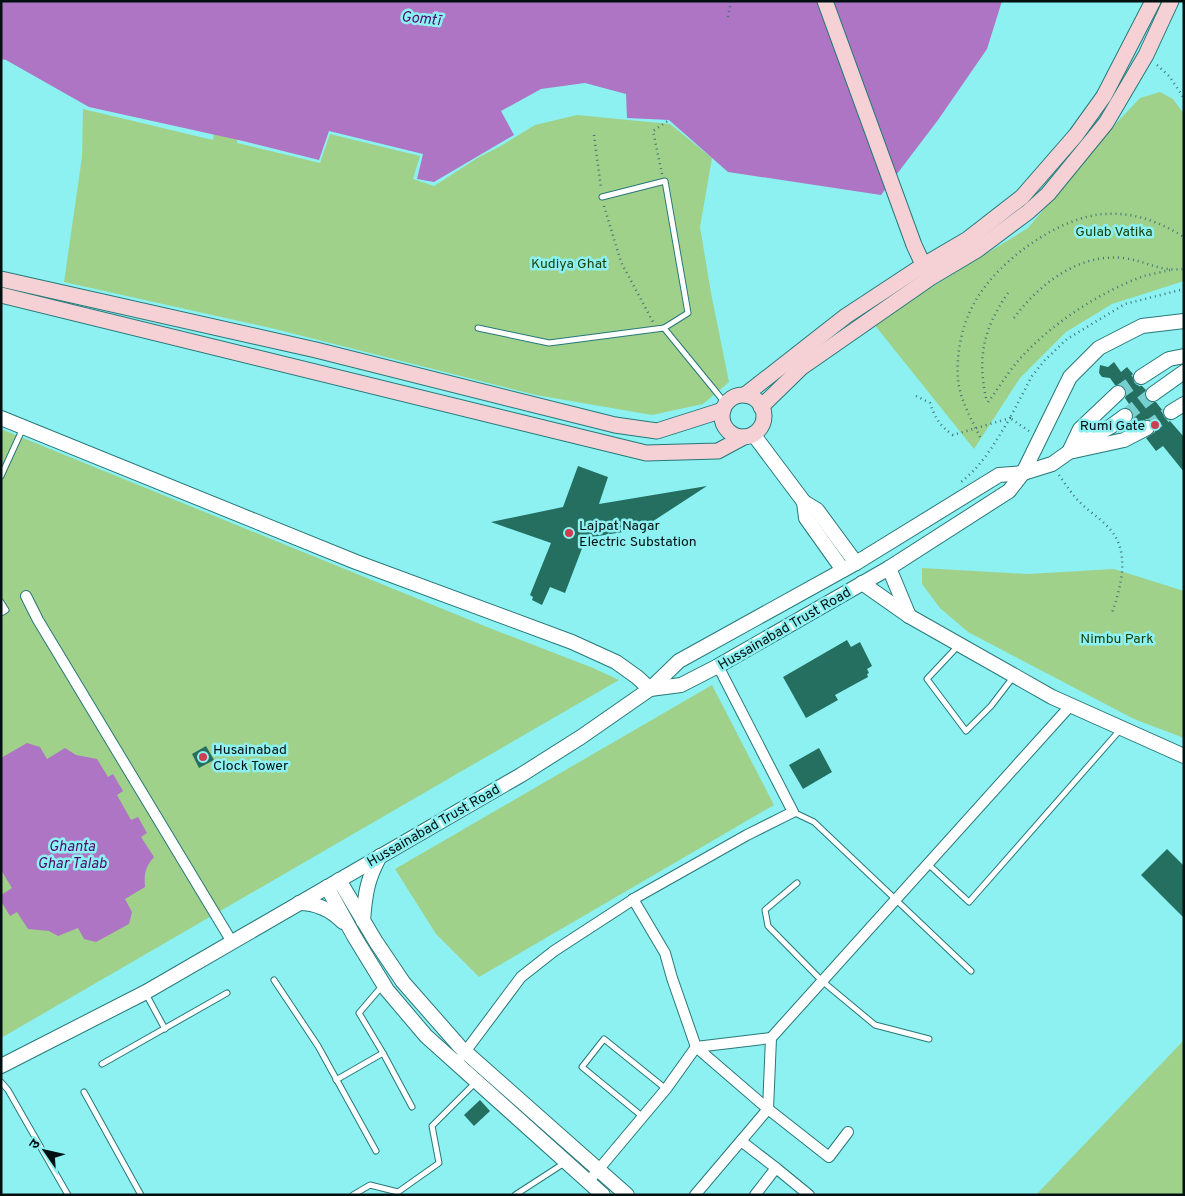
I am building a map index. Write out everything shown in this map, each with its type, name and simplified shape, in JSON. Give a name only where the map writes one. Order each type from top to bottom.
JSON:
[{"type":"main road","points":[[825,1],[914,245],[926,272]]},
{"type":"main road","points":[[761,406],[802,367],[1022,197],[1076,135],[1104,96],[1153,1]]},
{"type":"main road","points":[[1,279],[316,350],[615,425],[657,431],[725,407],[738,396],[745,395],[846,316],[926,272],[977,250],[1028,212],[1048,194],[1106,123],[1148,51],[1171,1]]},
{"type":"main road","points":[[1,294],[646,453],[718,451],[748,435],[760,427],[764,413],[757,401],[745,395]]},
{"type":"main road","points":[[725,407],[722,416],[726,429],[731,434],[748,435]]},
{"type":"street","points":[[1134,40],[1148,51]]},
{"type":"street","name":"Hussainabad Trust Road","points":[[1,1066],[146,992],[381,856],[528,770],[581,737],[650,689],[681,685],[718,666],[889,568],[1009,491],[1023,473],[1070,377],[1099,348],[1142,326],[1184,322]]},
{"type":"street","points":[[1141,378],[1169,359],[1184,356]]},
{"type":"street","points":[[1153,394],[1184,372]]},
{"type":"street","points":[[1069,452],[1080,429],[1118,393]]},
{"type":"street","points":[[1171,412],[1184,404]]},
{"type":"street","points":[[1,418],[356,562],[572,642],[616,662],[650,689],[679,661],[856,563],[999,475],[1023,473],[1052,464],[1125,416]]},
{"type":"street","points":[[1069,452],[1124,440],[1147,428]]},
{"type":"street","points":[[748,435],[804,502],[817,510],[856,563]]},
{"type":"street","points":[[804,502],[806,518],[843,570]]},
{"type":"street","points":[[889,568],[909,616]]},
{"type":"street","points":[[862,583],[909,616],[1052,697],[1184,756]]},
{"type":"street","points":[[26,596],[43,628],[232,942]]},
{"type":"street","points":[[456,1063],[521,977],[554,951],[633,900],[747,835],[793,812],[718,666]]},
{"type":"street","points":[[696,1195],[768,1109],[771,1038],[1071,705]]},
{"type":"street","points":[[363,921],[366,886],[372,870],[381,856]]},
{"type":"street","points":[[339,880],[403,982],[421,1004],[466,1052],[627,1195]]},
{"type":"street","points":[[327,887],[349,928],[384,984],[426,1036],[603,1195]]},
{"type":"street","points":[[633,900],[665,953],[696,1047],[768,1109],[829,1157],[848,1132]]},
{"type":"street","points":[[299,903],[319,906],[338,916],[349,928]]},
{"type":"street","points":[[588,1182],[666,1089],[696,1047],[771,1038]]},
{"type":"street","points":[[741,1141],[809,1195]]},
{"type":"street","points":[[755,1195],[776,1168]]},
{"type":"lane","points":[[478,328],[549,343],[657,330],[664,328],[688,313],[665,181],[602,197]]},
{"type":"lane","points":[[664,328],[725,407]]},
{"type":"lane","points":[[1,476],[24,427]]},
{"type":"lane","points":[[1,602],[6,610],[1,613]]},
{"type":"lane","points":[[959,644],[927,679],[966,731],[991,706],[1014,676]]},
{"type":"lane","points":[[928,864],[969,902],[1122,728]]},
{"type":"lane","points":[[793,812],[814,822],[971,972]]},
{"type":"lane","points":[[796,883],[765,910],[768,926],[822,982],[876,1025],[929,1039]]},
{"type":"lane","points":[[274,980],[318,1046],[376,1151]]},
{"type":"lane","points":[[384,984],[359,1013],[384,1053],[412,1107]]},
{"type":"lane","points":[[146,992],[165,1028]]},
{"type":"lane","points":[[102,1064],[227,993]]},
{"type":"lane","points":[[643,1117],[582,1066],[604,1039],[666,1089]]},
{"type":"lane","points":[[336,1080],[384,1053]]},
{"type":"lane","points":[[353,1195],[370,1185],[398,1193],[439,1162],[432,1126],[486,1070]]},
{"type":"lane","points":[[1,1082],[8,1090],[68,1195]]},
{"type":"lane","points":[[84,1092],[140,1193],[134,1195]]},
{"type":"lane","points":[[515,1195],[566,1162]]},
{"type":"path","points":[[728,17],[731,1]]},
{"type":"path","points":[[1148,51],[1184,98]]},
{"type":"path","points":[[663,181],[653,131],[669,120]]},
{"type":"path","points":[[594,135],[602,197],[621,262],[657,330]]},
{"type":"path","points":[[980,437],[958,382],[959,352],[963,328],[975,300],[992,276],[1020,252],[1042,237],[1076,219],[1105,214],[1139,216],[1166,226],[1184,237]]},
{"type":"path","points":[[1014,318],[1037,291],[1068,270],[1100,258],[1123,258],[1170,270]]},
{"type":"path","points":[[988,402],[1017,361],[1046,334],[1075,312],[1107,292],[1145,276],[1184,269]]},
{"type":"path","points":[[972,472],[989,452],[1010,418],[1032,376],[1045,360],[1067,339],[1125,304],[1184,290]]},
{"type":"path","points":[[986,398],[981,376],[984,340],[990,322],[1008,293]]},
{"type":"path","points":[[916,396],[930,403],[934,416],[942,427],[953,435],[1010,418]]},
{"type":"path","points":[[1052,464],[1074,497],[1110,529],[1120,543],[1123,572],[1112,613]]},
{"type":"green space","name":"Gulab Vatika","points":[[1160,92],[1173,99],[1184,114],[1184,281],[1112,304],[1066,332],[1020,378],[974,449],[873,323],[1028,228],[1109,131],[1140,98]]},
{"type":"green space","name":"Kudiya Ghat","points":[[83,109],[213,140],[215,120],[238,124],[237,143],[320,163],[330,134],[420,156],[413,179],[434,186],[479,157],[535,125],[577,115],[670,124],[712,158],[700,227],[729,382],[703,404],[652,415],[536,395],[271,328],[64,282],[82,157]]},
{"type":"green space","points":[[1,429],[487,627],[593,668],[619,680],[1,1038]]},
{"type":"green space","name":"Nimbu Park","points":[[922,568],[1028,574],[1114,569],[1184,591],[1184,738],[1134,719],[968,632],[940,608],[922,584]]},
{"type":"green space","points":[[712,685],[774,805],[479,977],[436,934],[395,869]]},
{"type":"green space","points":[[1184,1040],[1184,1195],[1036,1195]]},
{"type":"water","name":"Gomtī","points":[[1,1],[1002,1],[987,49],[938,120],[881,195],[728,172],[669,120],[627,118],[626,94],[585,83],[541,89],[501,111],[514,135],[434,182],[417,179],[423,154],[329,131],[319,160],[89,107],[6,60],[1,59]]},
{"type":"water","name":"Ghanta Ghar Talab","points":[[27,743],[40,747],[47,759],[65,748],[76,755],[97,759],[108,777],[113,774],[123,791],[117,795],[131,820],[138,817],[147,833],[141,837],[154,857],[146,871],[145,887],[125,899],[132,912],[129,924],[96,942],[84,939],[78,928],[58,936],[49,931],[28,929],[17,912],[10,916],[1,901],[1,895],[12,888],[1,870],[1,758]]},
{"type":"building","name":"Rumi Gate","points":[[1114,362],[1121,372],[1127,367],[1133,374],[1134,382],[1146,390],[1144,394],[1146,399],[1150,402],[1156,402],[1163,411],[1164,417],[1184,437],[1184,472],[1163,446],[1156,451],[1146,438],[1155,432],[1156,428],[1152,421],[1147,419],[1135,424],[1132,421],[1134,415],[1129,409],[1131,407],[1125,398],[1127,391],[1125,387],[1115,385],[1110,378],[1102,377],[1099,373],[1100,365],[1108,367]]},
{"type":"building","name":"Lajpat Nagar Electric Substation","points":[[578,466],[608,477],[599,504],[707,486],[641,529],[586,538],[565,593],[550,587],[542,605],[532,600],[533,597],[530,595],[551,543],[491,522],[563,507]]},
{"type":"building","points":[[847,640],[851,647],[860,642],[872,666],[867,669],[868,677],[835,695],[838,700],[806,718],[783,677]]},
{"type":"building","name":"Husainabad Clock Tower","points":[[206,746],[214,760],[199,768],[192,754]]},
{"type":"building","points":[[819,748],[832,772],[803,789],[789,765]]},
{"type":"building","points":[[1167,849],[1184,866],[1184,918],[1141,875]]},
{"type":"building","points":[[480,1100],[490,1111],[474,1126],[464,1115]]},
{"type":"tunnel","points":[[1118,393],[1141,377]]},
{"type":"tunnel","points":[[1125,416],[1153,394]]},
{"type":"tunnel","points":[[1147,428],[1171,412]]},
{"type":"place","name":"Rumi Gate","points":[[1155,425]]},
{"type":"place","name":"Lajpat Nagar Electric Substation","points":[[569,533]]},
{"type":"place","name":"Husainabad Clock Tower","points":[[203,757]]}]
